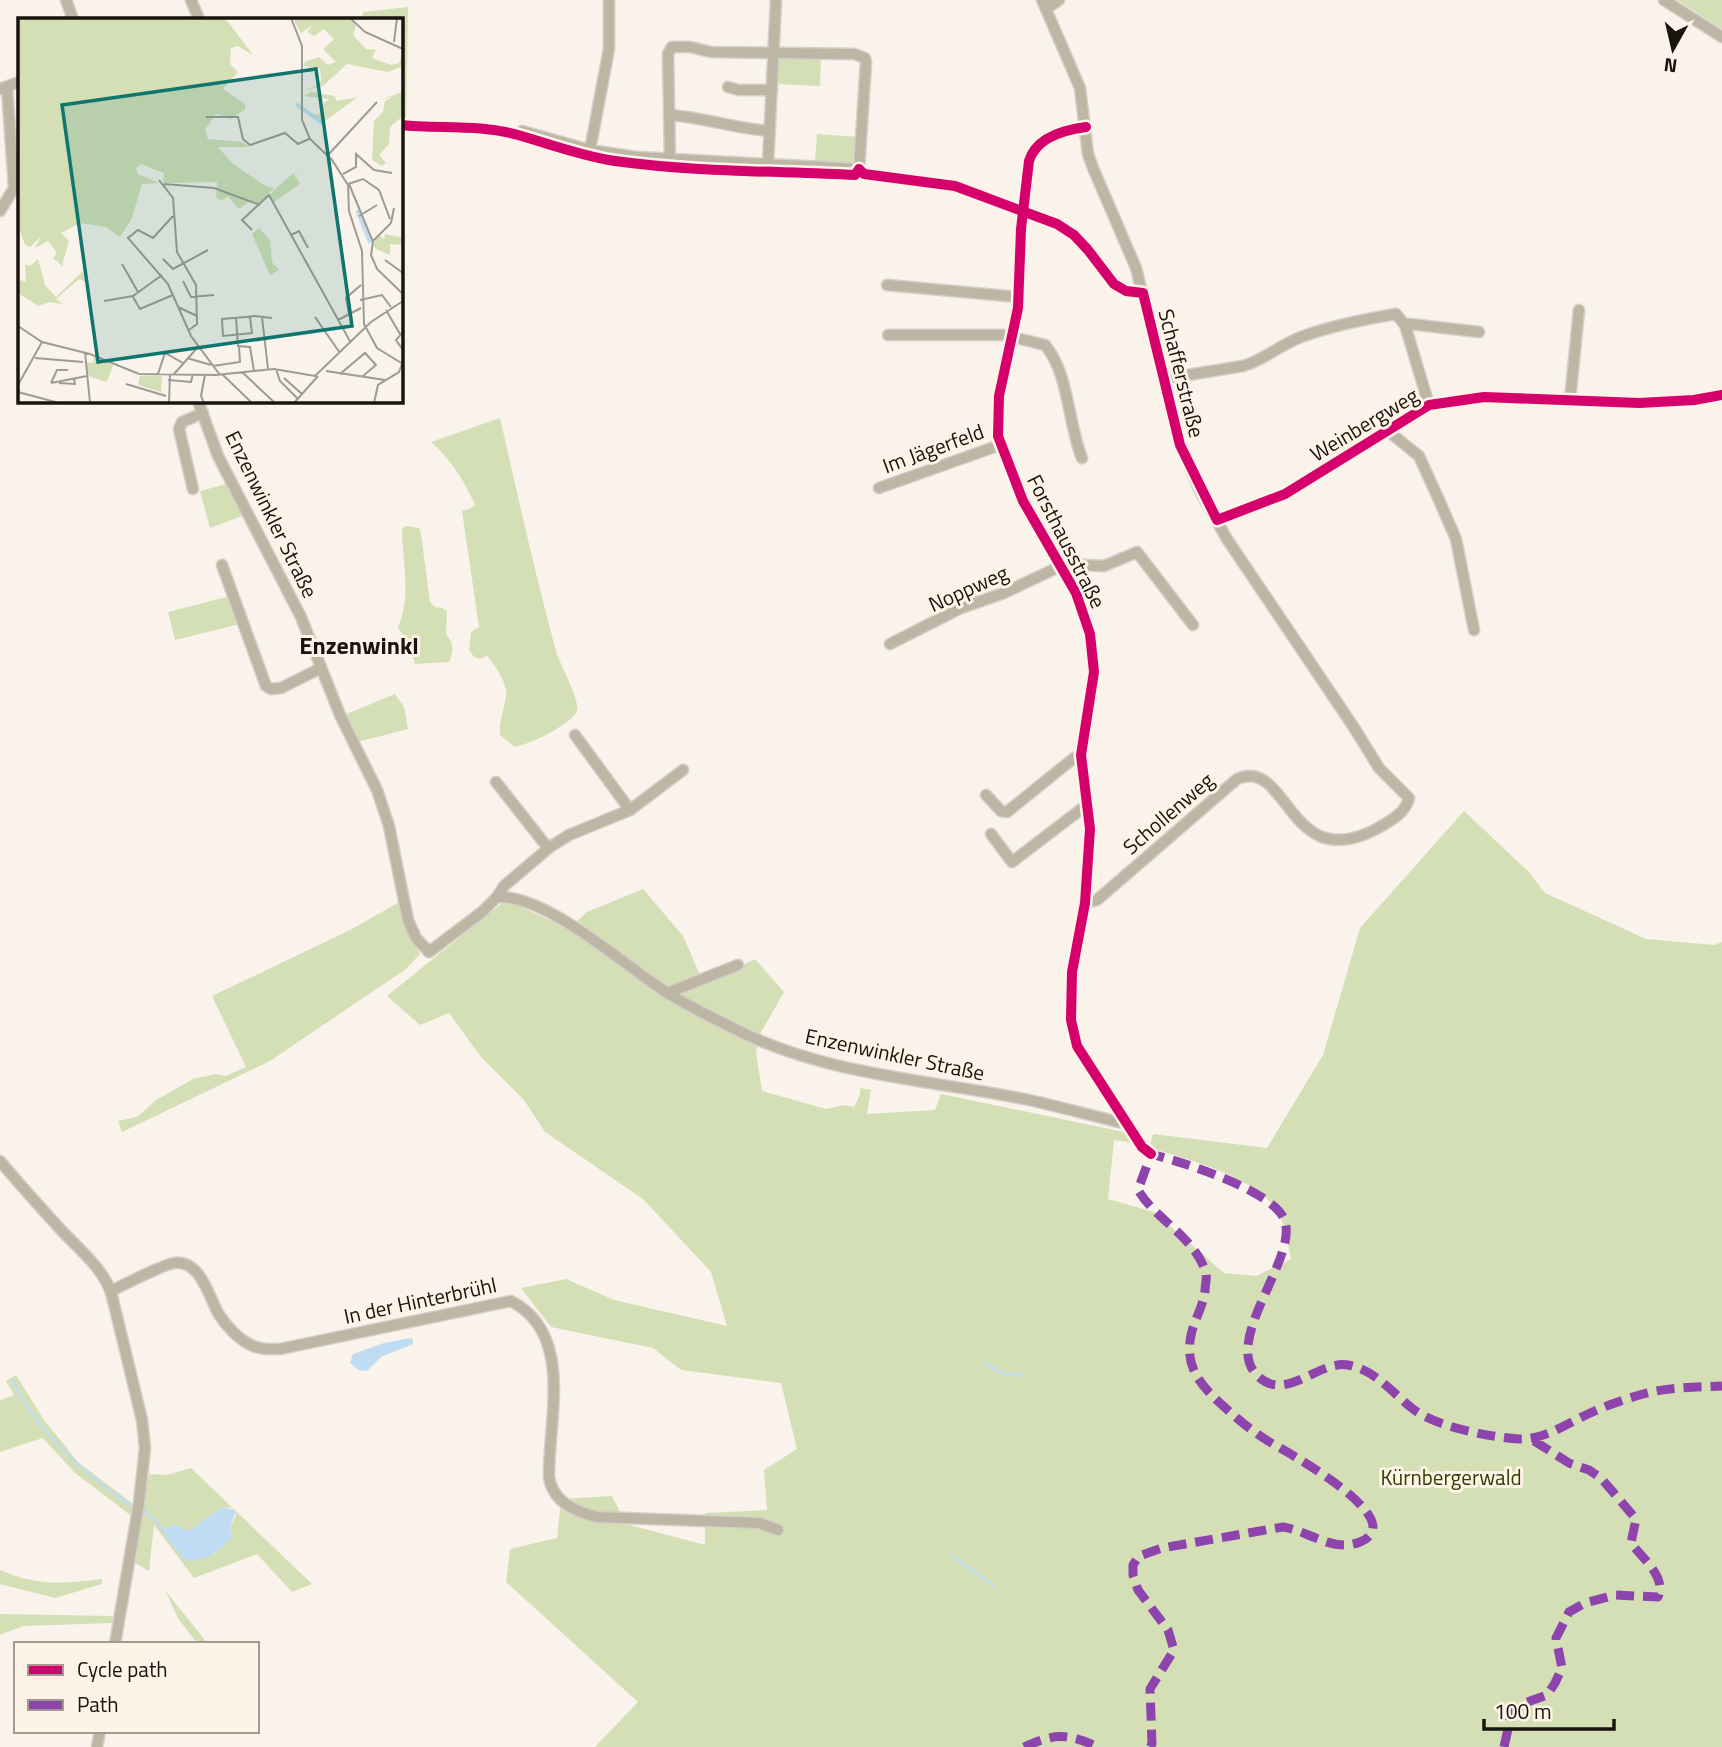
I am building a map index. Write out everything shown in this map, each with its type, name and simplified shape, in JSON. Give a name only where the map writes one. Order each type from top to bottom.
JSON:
[{"type":"street","points":[[66,0],[73,18]]},
{"type":"street","points":[[191,0],[199,18]]},
{"type":"street","points":[[590,150],[609,48],[609,0]]},
{"type":"street","points":[[768,164],[776,0]]},
{"type":"street","points":[[1045,4],[1059,0]]},
{"type":"street","points":[[1664,0],[1722,37]]},
{"type":"street","name":"Schafferstraße","points":[[1045,4],[1080,88],[1088,154],[1128,246],[1143,293],[1183,455],[1217,520],[1280,619],[1379,768],[1409,798]]},
{"type":"street","points":[[522,131],[590,150],[670,160],[859,169],[866,62],[864,58],[854,54],[711,52],[690,47],[672,47],[668,54],[670,160]]},
{"type":"street","points":[[728,87],[738,90],[772,90]]},
{"type":"street","points":[[0,211],[14,188],[3,88]]},
{"type":"street","points":[[669,115],[686,116],[748,130],[770,131]]},
{"type":"street","name":"Forsthausstraße","points":[[1086,127],[1047,139],[1036,146],[1029,161],[1023,212],[1019,297],[996,424],[1000,445],[1023,501],[1084,611],[1094,661],[1094,681],[1080,755],[1090,829],[1085,903],[1073,972],[1071,1020],[1077,1046],[1142,1147],[1151,1154]]},
{"type":"street","name":"Schafferstraße","points":[[1023,212],[1067,229],[1088,250],[1114,284],[1126,290],[1143,293]]},
{"type":"street","points":[[887,285],[1019,297]]},
{"type":"street","points":[[1570,400],[1579,310]]},
{"type":"street","points":[[1163,379],[1254,363],[1279,346],[1300,337],[1396,313],[1405,325],[1429,405]]},
{"type":"street","points":[[1405,325],[1479,332]]},
{"type":"street","points":[[888,335],[989,334],[1013,336],[1040,343],[1049,350],[1059,370],[1073,433],[1082,458]]},
{"type":"street","name":"Weinbergweg","points":[[1217,520],[1285,494],[1429,405],[1484,397],[1625,402]]},
{"type":"street","name":"Enzenwinkler Straße","points":[[198,402],[223,468],[301,617],[340,715],[377,790],[389,826],[408,920],[416,938],[429,952],[497,897],[516,899],[571,925],[667,993],[743,1032],[790,1052],[827,1063],[1023,1099],[1127,1124]]},
{"type":"street","name":"Enzenwinkler Straße","points":[[193,489],[179,429],[182,422],[203,413]]},
{"type":"street","name":"Weinbergweg","points":[[1388,431],[1419,456],[1439,500],[1455,538],[1474,630]]},
{"type":"street","name":"Im Jägerfeld","points":[[879,488],[1000,445]]},
{"type":"street","points":[[1060,566],[1104,566],[1137,552],[1193,625]]},
{"type":"street","points":[[222,565],[266,686],[271,689],[281,688],[321,668]]},
{"type":"street","name":"Noppweg","points":[[890,644],[961,608],[1004,593],[1060,566]]},
{"type":"street","points":[[575,735],[630,810]]},
{"type":"street","points":[[986,795],[1001,811],[1007,812],[1080,755]]},
{"type":"street","points":[[497,897],[504,886],[548,848],[569,835],[630,810],[683,770]]},
{"type":"street","name":"Schollenweg","points":[[1085,903],[1097,900],[1243,776],[1258,776],[1267,781],[1298,822],[1315,835],[1332,841],[1352,838],[1380,827],[1405,809],[1409,798]]},
{"type":"street","points":[[496,782],[548,848]]},
{"type":"street","points":[[991,834],[1012,862],[1088,803]]},
{"type":"street","points":[[667,993],[738,965]]},
{"type":"street","points":[[1,1164],[93,1264],[111,1291],[144,1435],[139,1503],[115,1642]]},
{"type":"street","name":"In der Hinterbrühl","points":[[111,1291],[172,1263],[189,1266],[201,1279],[226,1325],[241,1339],[265,1349],[290,1347],[511,1301],[537,1320],[550,1352],[554,1398],[549,1477],[551,1487],[561,1502],[584,1514],[597,1517],[759,1523],[778,1530]]},
{"type":"green space","points":[[1677,0],[1722,0],[1722,29]]},
{"type":"green space","points":[[408,7],[406,124],[402,124],[402,18],[362,18],[363,12]]},
{"type":"green space","points":[[782,57],[821,57],[820,86],[777,84],[778,63]]},
{"type":"green space","points":[[817,134],[859,137],[856,162],[815,162]]},
{"type":"green space","points":[[500,418],[556,651],[577,705],[574,715],[560,727],[515,747],[500,735],[506,696],[503,680],[487,656],[480,659],[474,657],[469,650],[471,632],[479,627],[462,511],[475,505],[456,471],[431,442]]},
{"type":"green space","points":[[227,484],[245,515],[210,528],[200,491]]},
{"type":"green space","points":[[402,528],[419,528],[421,534],[430,602],[447,611],[446,634],[452,648],[449,662],[415,664],[411,649],[398,627],[405,603]]},
{"type":"green space","points":[[230,596],[240,624],[175,640],[168,612]]},
{"type":"green space","points":[[395,694],[404,707],[408,729],[358,742],[344,715]]},
{"type":"green space","name":"Kürnbergerwald","points":[[1464,811],[1528,871],[1545,893],[1646,939],[1714,945],[1722,942],[1722,1747],[595,1747],[638,1702],[506,1582],[510,1549],[557,1538],[561,1499],[612,1496],[626,1524],[705,1545],[705,1513],[767,1510],[764,1470],[797,1449],[781,1383],[681,1370],[653,1348],[551,1327],[521,1288],[566,1279],[614,1300],[727,1326],[711,1272],[643,1199],[545,1132],[524,1100],[481,1057],[449,1013],[420,1025],[387,996],[506,900],[571,930],[663,997],[758,1043],[756,1052],[762,1091],[826,1109],[845,1105],[854,1107],[860,1095],[860,1088],[871,1090],[867,1114],[935,1110],[941,1094],[1124,1132],[1134,1143],[1114,1140],[1108,1199],[1154,1212],[1224,1273],[1256,1276],[1291,1259],[1282,1221],[1271,1203],[1258,1191],[1222,1172],[1149,1148],[1153,1134],[1267,1148],[1323,1055],[1360,928]]},
{"type":"green space","points":[[643,889],[683,936],[701,977],[667,990],[574,924],[587,912]]},
{"type":"green space","points":[[401,901],[408,933],[420,954],[406,969],[270,1061],[122,1132],[118,1121],[137,1117],[156,1100],[193,1079],[215,1074],[226,1076],[246,1067],[212,996],[352,929]]},
{"type":"green space","points":[[755,959],[784,992],[759,1036],[675,994],[731,971]]},
{"type":"green space","points":[[16,1375],[44,1420],[78,1462],[133,1504],[130,1515],[74,1472],[43,1438],[0,1452],[0,1400],[14,1395],[6,1381]]},
{"type":"green space","points":[[191,1468],[312,1584],[292,1592],[257,1554],[194,1578],[154,1525],[149,1571],[135,1563],[149,1474],[167,1475]],"holes":[[[232,1508],[236,1515],[230,1527],[232,1536],[214,1554],[179,1526],[188,1532],[219,1509]]]},
{"type":"green space","points":[[0,1570],[38,1581],[62,1583],[102,1579],[102,1584],[55,1598],[0,1584]]},
{"type":"green space","points":[[165,1590],[206,1642],[196,1642],[179,1620]]},
{"type":"green space","points":[[0,1614],[113,1616],[112,1623],[23,1626],[0,1635]]},
{"type":"water","points":[[411,1338],[413,1344],[381,1357],[367,1371],[359,1370],[350,1363],[353,1354],[384,1343]]},
{"type":"water","points":[[224,1507],[236,1511],[230,1527],[232,1536],[211,1555],[199,1560],[185,1560],[165,1536],[166,1529],[171,1525],[188,1531]]},
{"type":"waterway","points":[[984,1363],[1002,1373],[1025,1376]]},
{"type":"waterway","points":[[12,1380],[33,1414],[58,1444],[118,1497],[150,1515],[165,1533]]},
{"type":"waterway","points":[[952,1556],[994,1586]]},
{"type":"marked path","points":[[1150,1747],[1150,1689],[1174,1650],[1168,1630],[1138,1590],[1133,1565],[1139,1556],[1162,1548],[1283,1527],[1340,1545],[1360,1542],[1372,1532],[1371,1518],[1359,1503],[1318,1471],[1248,1427],[1211,1395],[1197,1377],[1190,1356],[1190,1344],[1204,1296],[1206,1273],[1192,1247],[1154,1210],[1138,1190],[1151,1154],[1183,1163],[1243,1187],[1260,1196],[1283,1217],[1286,1232],[1283,1251],[1249,1338],[1248,1357],[1255,1373],[1266,1382],[1289,1384],[1336,1365],[1348,1365],[1375,1377],[1413,1409],[1435,1421],[1479,1433],[1519,1439],[1546,1434],[1601,1408],[1643,1394],[1722,1386]]},
{"type":"marked path","points":[[1504,1747],[1511,1715],[1522,1704],[1547,1695],[1555,1683],[1562,1668],[1556,1638],[1569,1612],[1585,1603],[1615,1595],[1658,1597],[1660,1590],[1652,1568],[1631,1543],[1636,1519],[1601,1478],[1589,1470],[1569,1463],[1531,1439]]},
{"type":"marked path","points":[[1024,1747],[1061,1736],[1098,1747]]},
{"type":"cycle path","points":[[402,125],[503,132],[590,156],[645,165],[855,175],[859,169],[864,174],[955,186],[1057,224],[1074,235],[1114,284],[1126,291],[1143,293],[1180,445],[1217,520],[1285,494],[1429,405],[1484,397],[1639,403],[1694,400],[1722,395]]},
{"type":"cycle path","points":[[1086,127],[1052,136],[1038,146],[1029,161],[1021,229],[1018,308],[999,396],[998,436],[1023,501],[1076,593],[1090,634],[1094,672],[1081,755],[1090,829],[1085,903],[1072,972],[1071,1020],[1077,1046],[1142,1147],[1151,1154]]},
{"type":"district","name":"Enzenwinkl","points":[[359,645]]}]
